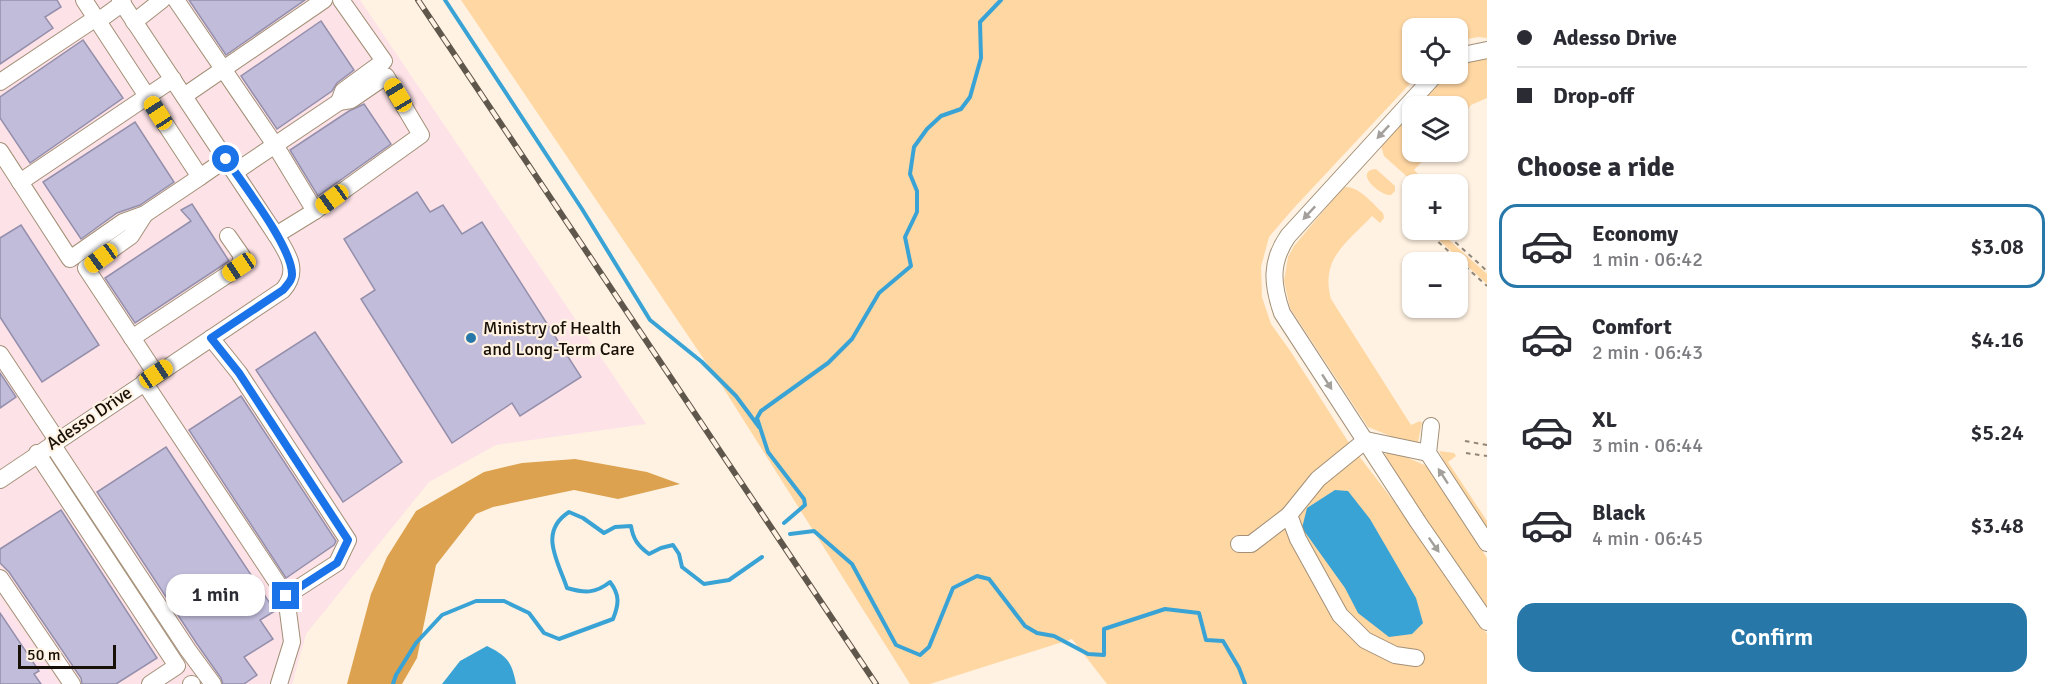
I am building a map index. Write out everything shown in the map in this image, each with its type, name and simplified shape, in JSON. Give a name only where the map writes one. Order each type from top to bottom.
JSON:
[{"type":"street","points":[[134,21],[162,0]]},
{"type":"street","points":[[176,0],[275,145],[315,211]]},
{"type":"street","points":[[184,96],[324,0]]},
{"type":"street","points":[[339,102],[343,91],[384,61],[341,0]]},
{"type":"street","points":[[0,71],[90,9],[121,2]]},
{"type":"street","name":"Adesso Drive","points":[[0,480],[283,290],[291,281],[293,273],[289,258],[276,235],[121,2]]},
{"type":"street","points":[[0,82],[90,9]]},
{"type":"street","points":[[90,9],[200,177]]},
{"type":"street","points":[[1468,54],[1487,50]]},
{"type":"street","points":[[0,151],[70,259],[123,222],[146,214],[200,177],[275,145],[339,102],[351,100],[386,76],[421,135],[315,211],[276,235]]},
{"type":"street","points":[[20,182],[173,80]]},
{"type":"street","points":[[1427,84],[1288,236],[1279,249],[1274,268],[1274,291],[1282,313],[1418,522],[1487,622]]},
{"type":"street","points":[[146,214],[131,237],[86,268],[132,338],[150,378],[286,596],[292,642],[279,684]]},
{"type":"street","points":[[132,338],[239,267],[242,256],[228,236]]},
{"type":"street","points":[[211,338],[239,373],[348,540],[337,563],[286,596]]},
{"type":"street","points":[[0,354],[49,446],[177,666],[150,684]]},
{"type":"street","points":[[1431,426],[1428,453],[1487,543]]},
{"type":"street","points":[[1366,440],[1428,453]]},
{"type":"street","points":[[1239,544],[1251,544],[1289,515],[1318,479],[1366,440]]},
{"type":"street","points":[[49,446],[213,684]]},
{"type":"street","points":[[1289,515],[1298,539],[1340,615],[1365,640],[1395,655],[1416,658]]},
{"type":"street","points":[[0,578],[72,684]]},
{"type":"path","points":[[1436,240],[1487,286]]},
{"type":"path","points":[[1453,240],[1487,271]]},
{"type":"path","points":[[1465,441],[1487,445]]},
{"type":"path","points":[[1466,453],[1487,456]]},
{"type":"shaded area","points":[[0,0],[360,0],[646,424],[496,445],[429,482],[306,634],[292,684],[210,684],[201,672],[183,684],[58,684],[0,601]]},
{"type":"shaded area","points":[[461,0],[1487,0],[1487,38],[1468,39],[1468,18],[1402,18],[1402,84],[1410,84],[1269,237],[1261,267],[1262,297],[1271,324],[1349,443],[1402,512],[1487,634],[1487,684],[1107,684],[1072,639],[930,684],[910,684],[722,386]]},
{"type":"shaded area","points":[[1487,58],[1487,98],[1468,109],[1468,96],[1426,96],[1437,84],[1468,84],[1468,62]]},
{"type":"shaded area","points":[[1402,122],[1402,162],[1422,162],[1414,170],[1418,174],[1404,174],[1384,156],[1381,146]]},
{"type":"shaded area","points":[[1376,169],[1395,186],[1395,191],[1391,195],[1380,192],[1367,178],[1370,171]]},
{"type":"shaded area","points":[[1345,187],[1355,189],[1366,196],[1383,213],[1384,218],[1380,223],[1372,216],[1338,252],[1329,273],[1331,299],[1411,425],[1420,421],[1422,423],[1415,446],[1368,427],[1290,308],[1284,281],[1288,257],[1294,246]]},
{"type":"shaded area","points":[[1439,240],[1449,240],[1462,252],[1452,252]]},
{"type":"shaded area","points":[[1468,257],[1487,274],[1487,284],[1468,267]]},
{"type":"shaded area","points":[[1389,450],[1427,466],[1487,558],[1487,607],[1443,547],[1385,455]]},
{"type":"shaded area","points":[[1439,451],[1454,453],[1456,456],[1448,462],[1487,521],[1487,528],[1445,463]]},
{"type":"shaded area","points":[[575,459],[647,472],[680,484],[618,499],[574,490],[493,507],[476,514],[436,565],[417,658],[402,684],[347,684],[371,594],[387,557],[416,511],[484,472],[522,463]]},
{"type":"shaded area","points":[[0,601],[58,684],[0,684]]},
{"type":"water","points":[[1335,490],[1348,491],[1370,519],[1416,598],[1423,623],[1412,634],[1389,637],[1358,613],[1345,588],[1302,528],[1307,508]]},
{"type":"water","points":[[487,646],[508,660],[516,684],[442,684],[460,661]]},
{"type":"building","points":[[0,0],[57,0],[61,7],[45,17],[53,28],[0,64]]},
{"type":"building","points":[[189,0],[305,0],[226,55]]},
{"type":"building","points":[[321,21],[354,70],[337,83],[332,91],[277,129],[241,76]]},
{"type":"building","points":[[83,40],[123,98],[30,163],[0,118],[0,97]]},
{"type":"building","points":[[364,104],[391,144],[318,196],[290,150],[349,111]]},
{"type":"building","points":[[135,122],[174,182],[140,205],[117,213],[81,239],[43,182]]},
{"type":"building","name":"Ministry of Health and Long-Term Care","points":[[417,192],[430,212],[443,205],[462,234],[482,222],[581,377],[520,416],[512,403],[452,443],[361,299],[375,290],[344,239]]},
{"type":"building","points":[[192,204],[229,261],[135,323],[105,278],[191,221],[181,210]]},
{"type":"building","points":[[21,225],[99,345],[42,382],[0,317],[0,238]]},
{"type":"building","points":[[315,332],[402,462],[343,502],[256,370]]},
{"type":"building","points":[[0,373],[16,397],[0,408]]},
{"type":"building","points":[[241,396],[336,541],[334,545],[286,578],[189,430]]},
{"type":"building","points":[[166,447],[275,611],[260,620],[273,639],[244,657],[257,675],[244,684],[223,684],[97,492]]},
{"type":"building","points":[[61,510],[157,658],[116,684],[82,684],[81,678],[9,572],[0,563],[0,549]]},
{"type":"building","points":[[0,613],[39,671],[34,674],[41,684],[0,684]]},
{"type":"waterway","points":[[445,0],[582,209],[650,320],[702,362],[736,396],[759,427]]},
{"type":"waterway","points":[[784,523],[805,505],[804,499],[768,452],[757,418],[761,411],[828,363],[852,339],[879,293],[911,266],[905,237],[917,212],[917,191],[910,174],[914,147],[927,129],[941,116],[961,109],[970,97],[981,58],[980,22],[1001,0]]},
{"type":"waterway","points":[[393,684],[416,643],[442,615],[476,601],[504,601],[529,613],[544,633],[559,639],[613,619],[618,600],[616,591],[610,582],[599,589],[589,591],[567,588],[552,538],[554,529],[569,512],[583,518],[604,533],[615,527],[631,526],[637,542],[649,554],[673,545],[679,554],[682,567],[704,584],[729,580],[762,557]]},
{"type":"waterway","points":[[790,534],[814,531],[852,564],[896,645],[920,655],[929,647],[953,588],[977,576],[989,579],[1025,626],[1037,633],[1054,636],[1088,654],[1104,655],[1104,629],[1165,609],[1199,613],[1206,640],[1223,641],[1239,668],[1245,684]]},
{"type":"railway","points":[[418,0],[876,684]]},
{"type":"place","name":"Ministry of Health and Long-Term Care","points":[[471,338]]},
{"type":"route","points":[[226,159],[284,248],[293,273],[291,281],[283,290],[211,338],[239,373],[348,540],[337,563],[286,596]]}]
